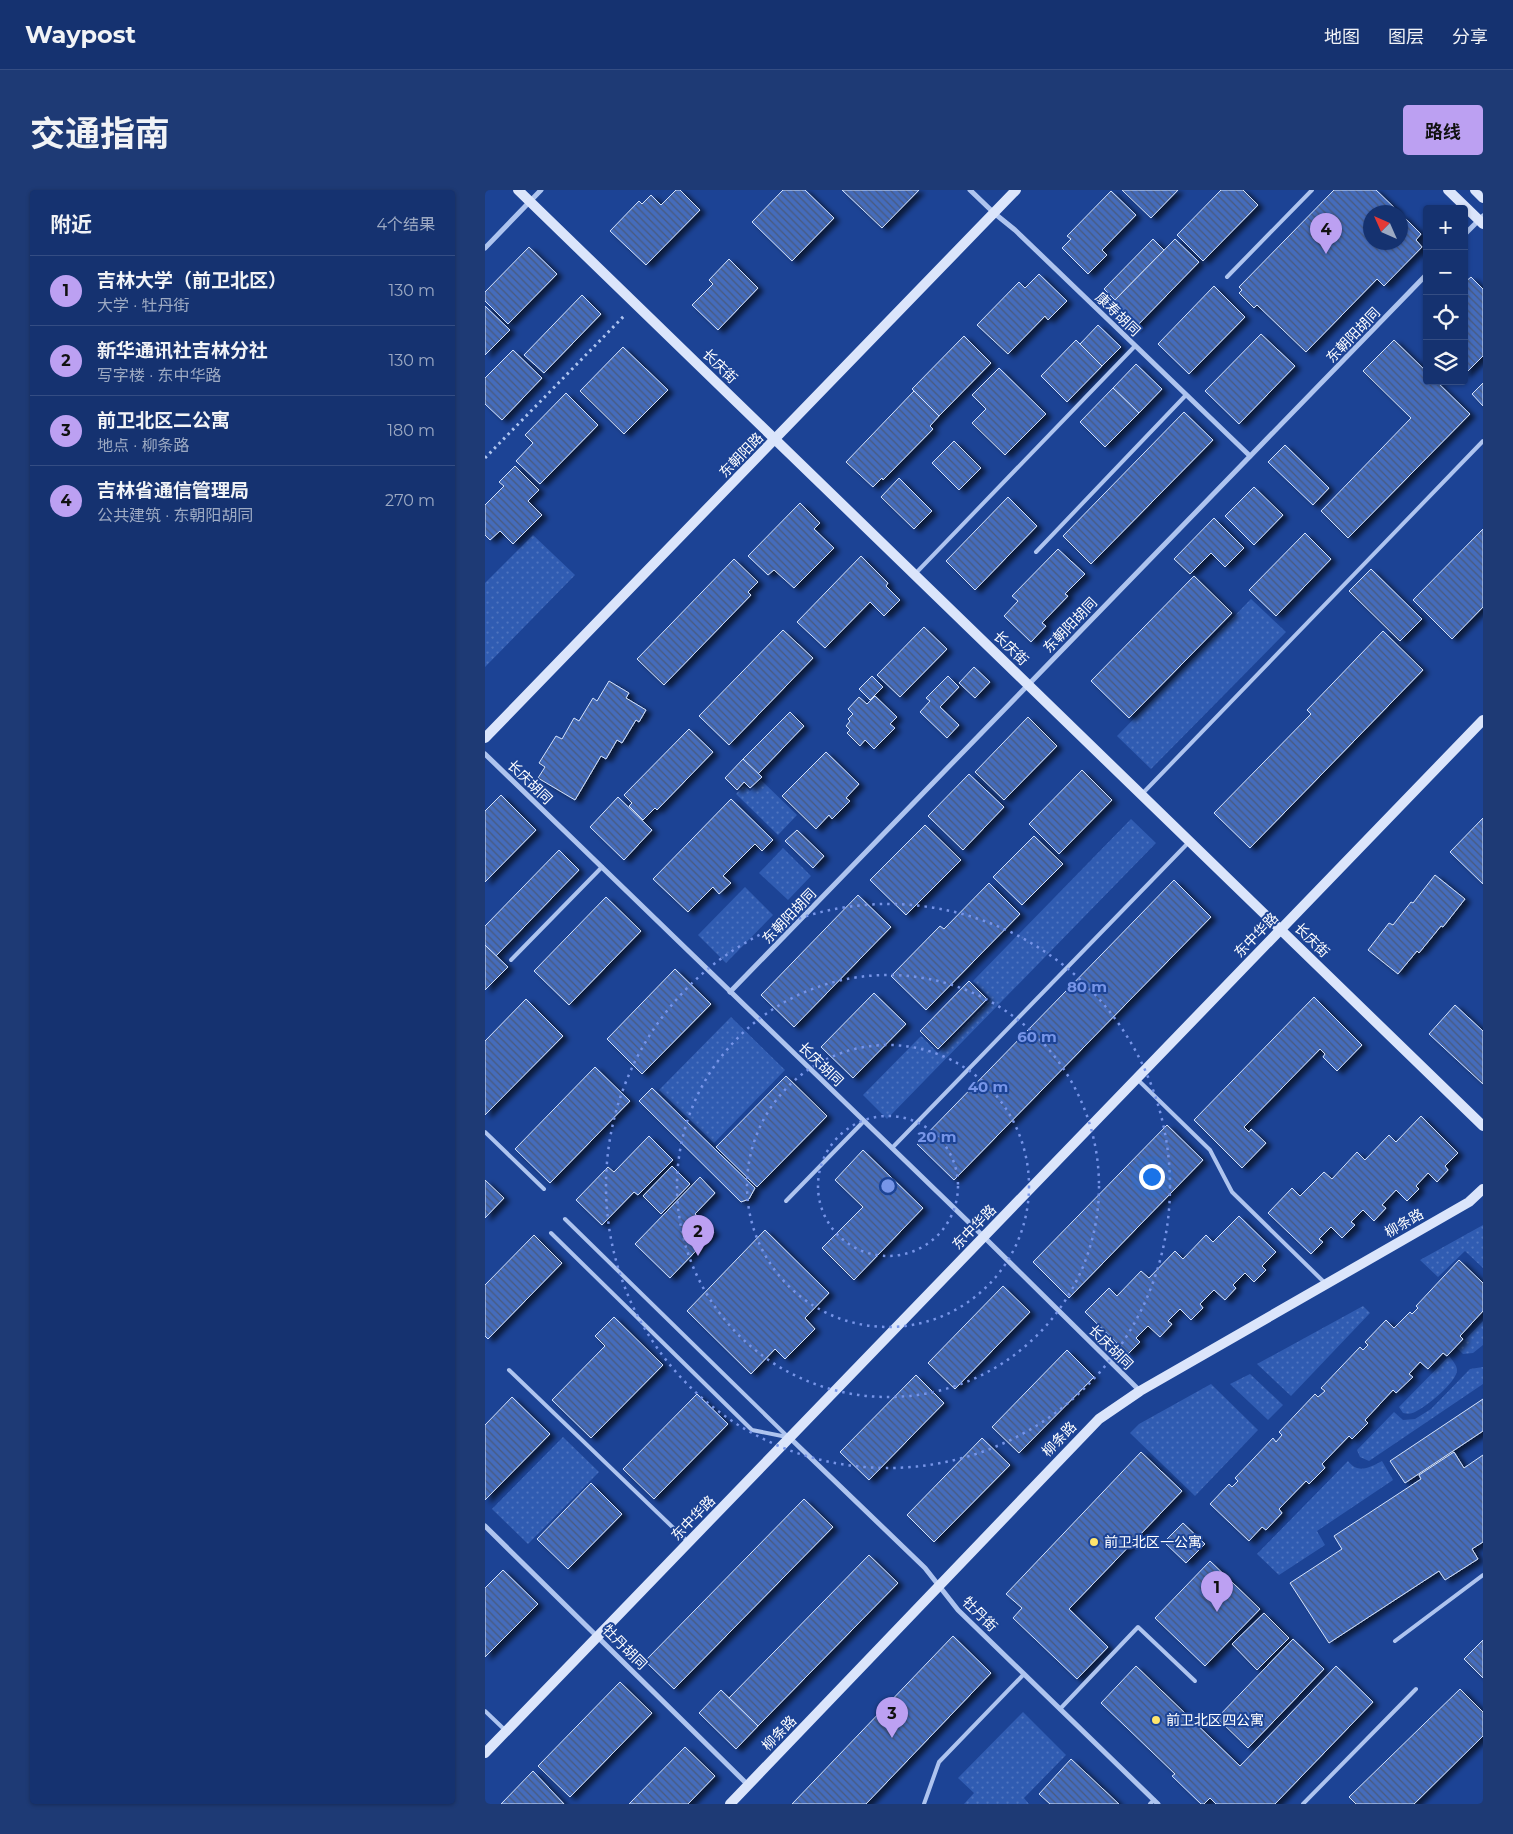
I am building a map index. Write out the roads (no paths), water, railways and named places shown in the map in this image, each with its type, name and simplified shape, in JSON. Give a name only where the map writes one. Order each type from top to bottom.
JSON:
[{"type":"street","name":"长庆街","points":[[518,190],[1483,1126]]},
{"type":"street","points":[[485,248],[541,190]]},
{"type":"street","name":"康寿胡同","points":[[970,190],[1015,230],[1250,456]]},
{"type":"street","name":"东朝阳路","points":[[485,738],[1016,190]]},
{"type":"street","points":[[1448,190],[1482,220],[1468,232]]},
{"type":"street","points":[[1475,190],[1483,198]]},
{"type":"street","name":"东朝阳胡同","points":[[731,992],[1423,278]]},
{"type":"street","name":"东中华路","points":[[485,1753],[1483,720]]},
{"type":"street","name":"长庆胡同","points":[[485,754],[984,1237],[1140,1391]]},
{"type":"street","name":"柳条路","points":[[730,1804],[1099,1419],[1140,1391],[1469,1202],[1483,1189]]},
{"type":"street","name":"牡丹街","points":[[789,1438],[925,1568],[958,1610],[1154,1803]]},
{"type":"street","name":"牡丹胡同","points":[[485,1526],[748,1785]]},
{"type":"lane","points":[[1227,277],[1312,190]]},
{"type":"lane","points":[[915,574],[1135,346]]},
{"type":"lane","points":[[1036,552],[1187,395]]},
{"type":"lane","points":[[1142,794],[1483,441]]},
{"type":"lane","points":[[892,1148],[1190,841]]},
{"type":"lane","points":[[511,960],[602,867]]},
{"type":"lane","points":[[1137,1078],[1210,1150],[1232,1192],[1326,1284]]},
{"type":"lane","points":[[786,1201],[864,1121]]},
{"type":"lane","points":[[485,1132],[544,1189]]},
{"type":"lane","points":[[565,1219],[789,1438]]},
{"type":"lane","points":[[551,1233],[752,1430],[789,1438]]},
{"type":"lane","points":[[509,1370],[689,1542]]},
{"type":"lane","points":[[1395,1641],[1483,1575]]},
{"type":"lane","points":[[1060,1709],[1138,1627],[1195,1681]]},
{"type":"lane","points":[[924,1804],[939,1762],[1024,1674]]},
{"type":"lane","points":[[1303,1804],[1416,1689]]},
{"type":"lane","points":[[485,1711],[506,1731]]},
{"type":"place","name":"吉林省通信管理局","points":[[1326,254]]},
{"type":"place","name":"新华通讯社吉林分社","points":[[698,1256]]},
{"type":"place","name":"前卫北区一公寓","points":[[1094,1542]]},
{"type":"place","name":"吉林大学（前卫北区）","points":[[1217,1612]]},
{"type":"place","name":"前卫北区四公寓","points":[[1156,1720]]},
{"type":"place","name":"前卫北区二公寓","points":[[892,1738]]}]
